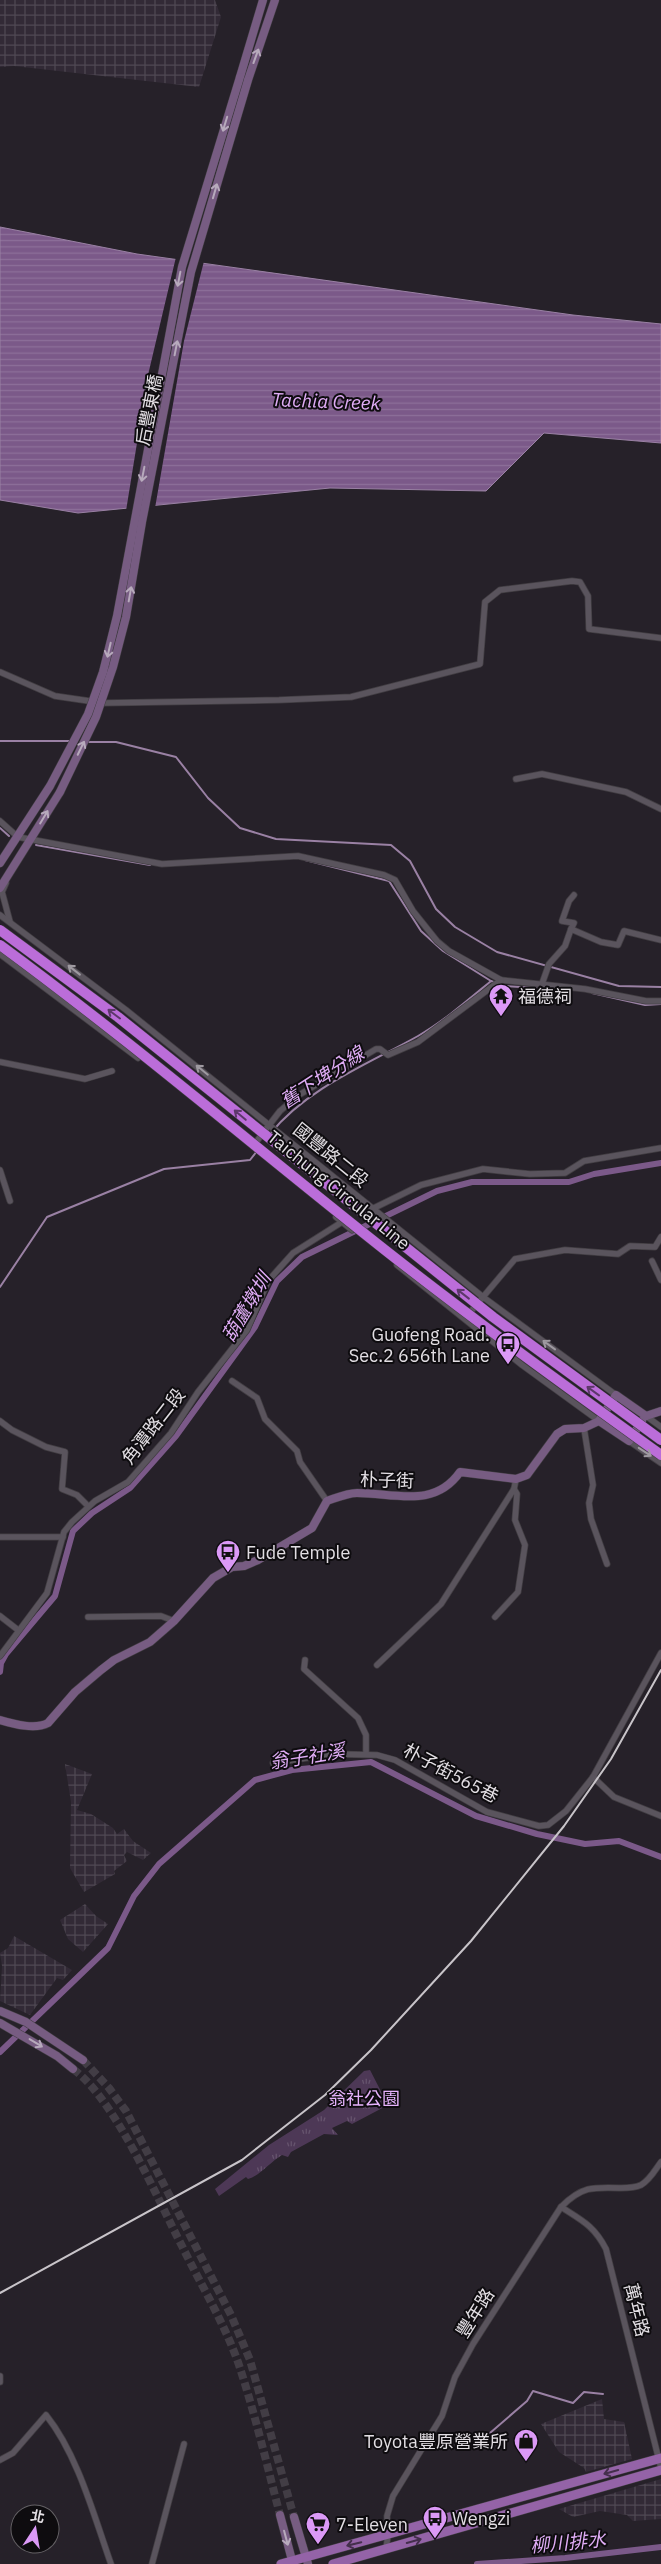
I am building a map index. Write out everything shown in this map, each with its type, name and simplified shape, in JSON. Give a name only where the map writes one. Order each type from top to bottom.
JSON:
[{"type":"highway","name":"Taichung Circular Line","points":[[0,930],[118,1017],[493,1317],[661,1440]]},
{"type":"highway","name":"Taichung Circular Line","points":[[0,945],[112,1029],[384,1249],[480,1323],[661,1455]]},
{"type":"main road","points":[[281,2564],[307,2560],[388,2535],[660,2464]]},
{"type":"main road","points":[[333,2564],[660,2464]]},
{"type":"street","name":"后豐東橋","points":[[0,863],[50,786],[88,714],[103,672],[119,606],[182,267],[263,0]]},
{"type":"street","name":"后豐東橋","points":[[0,888],[60,792],[96,717],[113,667],[126,617],[142,522],[191,272],[248,80],[275,0]]},
{"type":"street","points":[[0,672],[55,696],[103,702],[279,700],[352,697],[480,664],[485,602],[500,590],[572,581],[580,582],[588,596],[589,629],[661,638]]},
{"type":"street","points":[[516,779],[542,774],[626,792],[661,809]]},
{"type":"street","points":[[0,821],[18,837],[162,864],[298,856],[384,875],[395,880],[413,911],[437,941],[449,951],[501,980],[586,989],[646,1001],[661,1001]]},
{"type":"street","points":[[8,876],[2,892],[10,922]]},
{"type":"street","points":[[537,998],[552,959],[564,946],[574,922],[562,921],[569,901],[574,895]]},
{"type":"street","name":"國豐路二段","points":[[0,915],[126,1010],[483,1297],[646,1416]]},
{"type":"street","points":[[571,930],[601,942],[618,945],[624,931],[661,940]]},
{"type":"street","points":[[0,954],[147,1064],[464,1319],[599,1421],[661,1463]]},
{"type":"street","points":[[251,1148],[280,1111],[299,1095],[376,1049],[380,1049],[388,1055],[418,1042],[501,980]]},
{"type":"street","points":[[0,1062],[85,1079],[112,1070]]},
{"type":"street","points":[[374,1208],[421,1184],[483,1169],[530,1174],[564,1173],[584,1161],[661,1148]]},
{"type":"street","points":[[0,1170],[10,1201]]},
{"type":"street","name":"角潭路二段","points":[[0,1656],[49,1589],[62,1537],[72,1522],[88,1506],[128,1482],[171,1432],[198,1392],[247,1330],[268,1281],[293,1253],[342,1222]]},
{"type":"street","points":[[464,1319],[515,1259],[565,1250],[618,1254],[630,1246],[655,1247],[661,1238]]},
{"type":"street","points":[[652,1261],[661,1280]]},
{"type":"street","points":[[0,1720],[30,1726],[43,1726],[48,1723],[74,1692],[108,1665],[150,1642],[174,1621],[201,1590],[222,1572],[258,1560],[312,1528],[327,1501],[300,1462],[297,1451],[265,1419],[257,1398],[232,1381]]},
{"type":"street","points":[[377,1665],[441,1604],[514,1489],[516,1479],[527,1475],[558,1434],[566,1429],[584,1428],[599,1421],[616,1395]]},
{"type":"street","points":[[629,1441],[646,1416],[661,1411]]},
{"type":"street","points":[[646,1416],[661,1427]]},
{"type":"street","points":[[0,1421],[12,1430],[46,1447],[65,1452],[62,1489],[78,1495],[88,1506]]},
{"type":"street","points":[[584,1428],[593,1485],[589,1503],[591,1519],[607,1564]]},
{"type":"street","name":"朴子街","points":[[327,1501],[356,1493],[419,1497],[434,1494],[447,1489],[460,1472],[516,1479]]},
{"type":"street","points":[[495,1617],[518,1592],[525,1545],[515,1520],[517,1494],[514,1489]]},
{"type":"street","points":[[0,1537],[62,1537]]},
{"type":"street","points":[[0,1616],[18,1630]]},
{"type":"street","points":[[88,1616],[161,1616],[174,1621]]},
{"type":"street","name":"朴子街565巷","points":[[273,1763],[333,1754],[366,1753],[395,1760],[487,1812],[539,1826],[551,1823],[566,1811],[593,1777],[661,1652]]},
{"type":"street","points":[[305,1660],[304,1670],[360,1722],[367,1739],[366,1753]]},
{"type":"street","points":[[593,1777],[614,1797],[661,1816]]},
{"type":"street","points":[[0,2011],[26,2022],[83,2060]]},
{"type":"street","points":[[0,2023],[58,2056],[73,2069]]},
{"type":"street","name":"豐年路","points":[[386,2548],[388,2535],[387,2516],[393,2496],[442,2416],[455,2378],[473,2344],[561,2208],[581,2190],[592,2188],[633,2188],[642,2185],[661,2162]]},
{"type":"street","name":"萬年路","points":[[561,2208],[590,2224],[598,2232],[606,2249],[660,2464]]},
{"type":"street","points":[[0,2376],[0,2382]]},
{"type":"street","points":[[0,2460],[13,2453],[46,2415],[55,2426],[83,2483],[111,2564]]},
{"type":"street","points":[[152,2564],[184,2444]]},
{"type":"street","points":[[280,2515],[293,2562]]},
{"type":"street","points":[[294,2516],[307,2560]]},
{"type":"shaded area","points":[[0,0],[215,0],[221,17],[199,87],[14,66],[0,67]]},
{"type":"shaded area","points":[[65,1764],[92,1774],[77,1810],[91,1814],[113,1828],[117,1834],[124,1829],[133,1841],[151,1853],[143,1860],[127,1852],[124,1855],[127,1861],[114,1871],[115,1874],[84,1892],[70,1868],[71,1802]]},
{"type":"shaded area","points":[[85,1904],[96,1916],[108,1924],[83,1952],[68,1939],[60,1920]]},
{"type":"shaded area","points":[[14,1936],[72,1970],[63,1980],[57,1978],[30,2015],[0,2001],[2,1966],[0,1953],[8,1948]]},
{"type":"shaded area","points":[[602,2399],[604,2419],[624,2422],[632,2459],[586,2472],[584,2468],[559,2452],[541,2424]]},
{"type":"shaded area","points":[[661,2479],[661,2519],[633,2521],[627,2515],[600,2511],[573,2517],[559,2509]]},
{"type":"green space","name":"翁社公園","points":[[370,2070],[388,2105],[352,2124],[347,2121],[332,2128],[338,2135],[324,2134],[291,2152],[288,2157],[282,2155],[257,2175],[248,2179],[246,2177],[219,2196],[215,2189],[269,2145],[324,2110],[364,2071]]},
{"type":"water","name":"Tachia Creek","points":[[0,227],[137,254],[573,315],[661,324],[661,443],[544,433],[486,491],[330,488],[78,513],[0,500]]},
{"type":"pier","points":[[176,257],[204,261],[184,341],[155,508],[126,511],[148,375]]},
{"type":"waterway","points":[[0,741],[70,741]]},
{"type":"waterway","points":[[87,742],[116,742],[176,757],[208,798],[240,828],[276,839],[391,845],[410,861],[436,909],[455,927],[497,952],[619,986],[661,987]]},
{"type":"waterway","points":[[0,828],[9,836]]},
{"type":"waterway","points":[[36,845],[150,865]]},
{"type":"waterway","points":[[305,860],[389,881],[421,931],[443,951],[491,981],[504,986],[538,988]]},
{"type":"waterway","name":"舊下埤分線","points":[[270,1134],[302,1103],[320,1090],[428,1030],[491,981]]},
{"type":"waterway","points":[[542,988],[570,990]]},
{"type":"waterway","points":[[592,993],[645,1005],[661,1004]]},
{"type":"waterway","name":"舊下埤分線","points":[[0,1287],[47,1217],[164,1169],[250,1160],[257,1151]]},
{"type":"waterway","name":"葫蘆墩圳","points":[[0,1672],[1,1663],[6,1654],[55,1596],[73,1531],[92,1513],[130,1488],[176,1436],[255,1327],[277,1281],[302,1257],[437,1191],[472,1182],[569,1182],[594,1174],[661,1163]]},
{"type":"waterway","name":"翁子社溪","points":[[0,2052],[108,1948],[134,1896],[159,1864],[255,1780],[292,1770],[371,1762],[476,1816],[537,1834],[585,1844],[619,1841],[661,1857]]},
{"type":"waterway","points":[[490,2433],[527,2401],[533,2391],[573,2403],[584,2392],[603,2394]]},
{"type":"waterway","name":"柳川排水","points":[[477,2564],[565,2558],[661,2547]]},
{"type":"tunnel","points":[[83,2060],[109,2088],[126,2111],[231,2315],[250,2360],[294,2517]]},
{"type":"tunnel","points":[[73,2069],[89,2083],[104,2103],[134,2151],[227,2335],[239,2365],[250,2402],[280,2515]]},
{"type":"railway","points":[[0,2293],[242,2160],[325,2095],[371,2050],[471,1941],[564,1826],[611,1759],[661,1670]]},
{"type":"place","name":"福德祠","points":[[501,1017]]},
{"type":"place","name":"Guofeng Road. Sec.2 656th Lane","points":[[508,1365]]},
{"type":"place","name":"Fude Temple","points":[[228,1573]]},
{"type":"place","name":"Toyota豐原營業所","points":[[526,2462]]},
{"type":"place","name":"Wengzi","points":[[435,2539]]},
{"type":"place","name":"7-Eleven","points":[[318,2545]]}]
